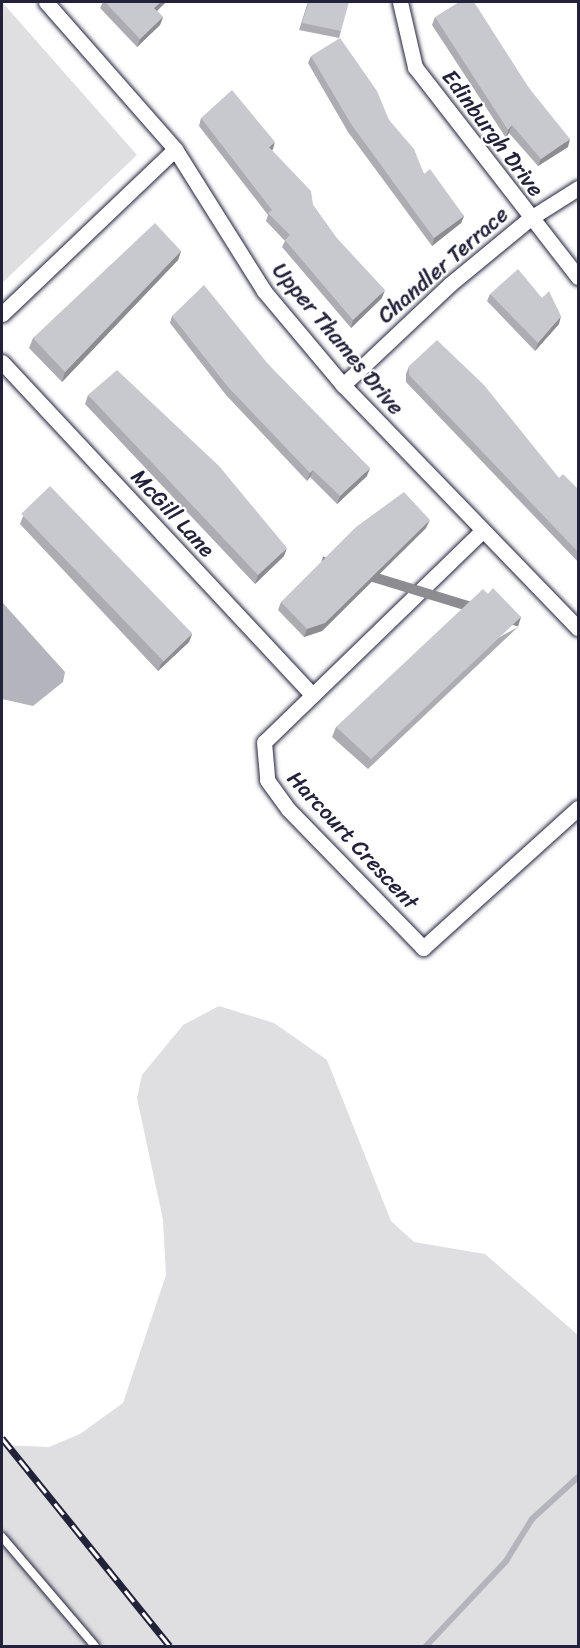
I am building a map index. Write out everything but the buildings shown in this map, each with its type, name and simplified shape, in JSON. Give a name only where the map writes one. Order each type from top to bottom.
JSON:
[{"type":"street","name":"Upper Thames Drive","points":[[48,2],[175,149],[264,291],[343,385],[482,531],[579,628]]},
{"type":"street","name":"Edinburgh Drive","points":[[400,2],[415,67],[530,219],[579,277]]},
{"type":"street","points":[[2,314],[175,149]]},
{"type":"street","name":"Chandler Terrace","points":[[343,385],[530,219],[579,188]]},
{"type":"street","name":"McGill Lane","points":[[2,362],[312,694]]},
{"type":"street","name":"Harcourt Crescent","points":[[482,531],[264,742],[267,780],[288,809],[423,948],[579,808]]},
{"type":"lane","points":[[2,1537],[95,1647]]},
{"type":"shaded area","points":[[2,2],[137,155],[2,283]]},
{"type":"shaded area","points":[[2,602],[65,672],[63,682],[33,706],[2,699]]},
{"type":"shaded area","points":[[219,1006],[274,1023],[327,1060],[391,1221],[414,1242],[485,1254],[578,1335],[578,1646],[2,1646],[2,1445],[49,1447],[80,1434],[123,1403],[166,1275],[163,1220],[137,1098],[142,1075],[183,1025]]},
{"type":"waterway","points":[[426,1646],[506,1561],[532,1519],[578,1477]]},
{"type":"railway","points":[[2,1438],[170,1646]]}]
